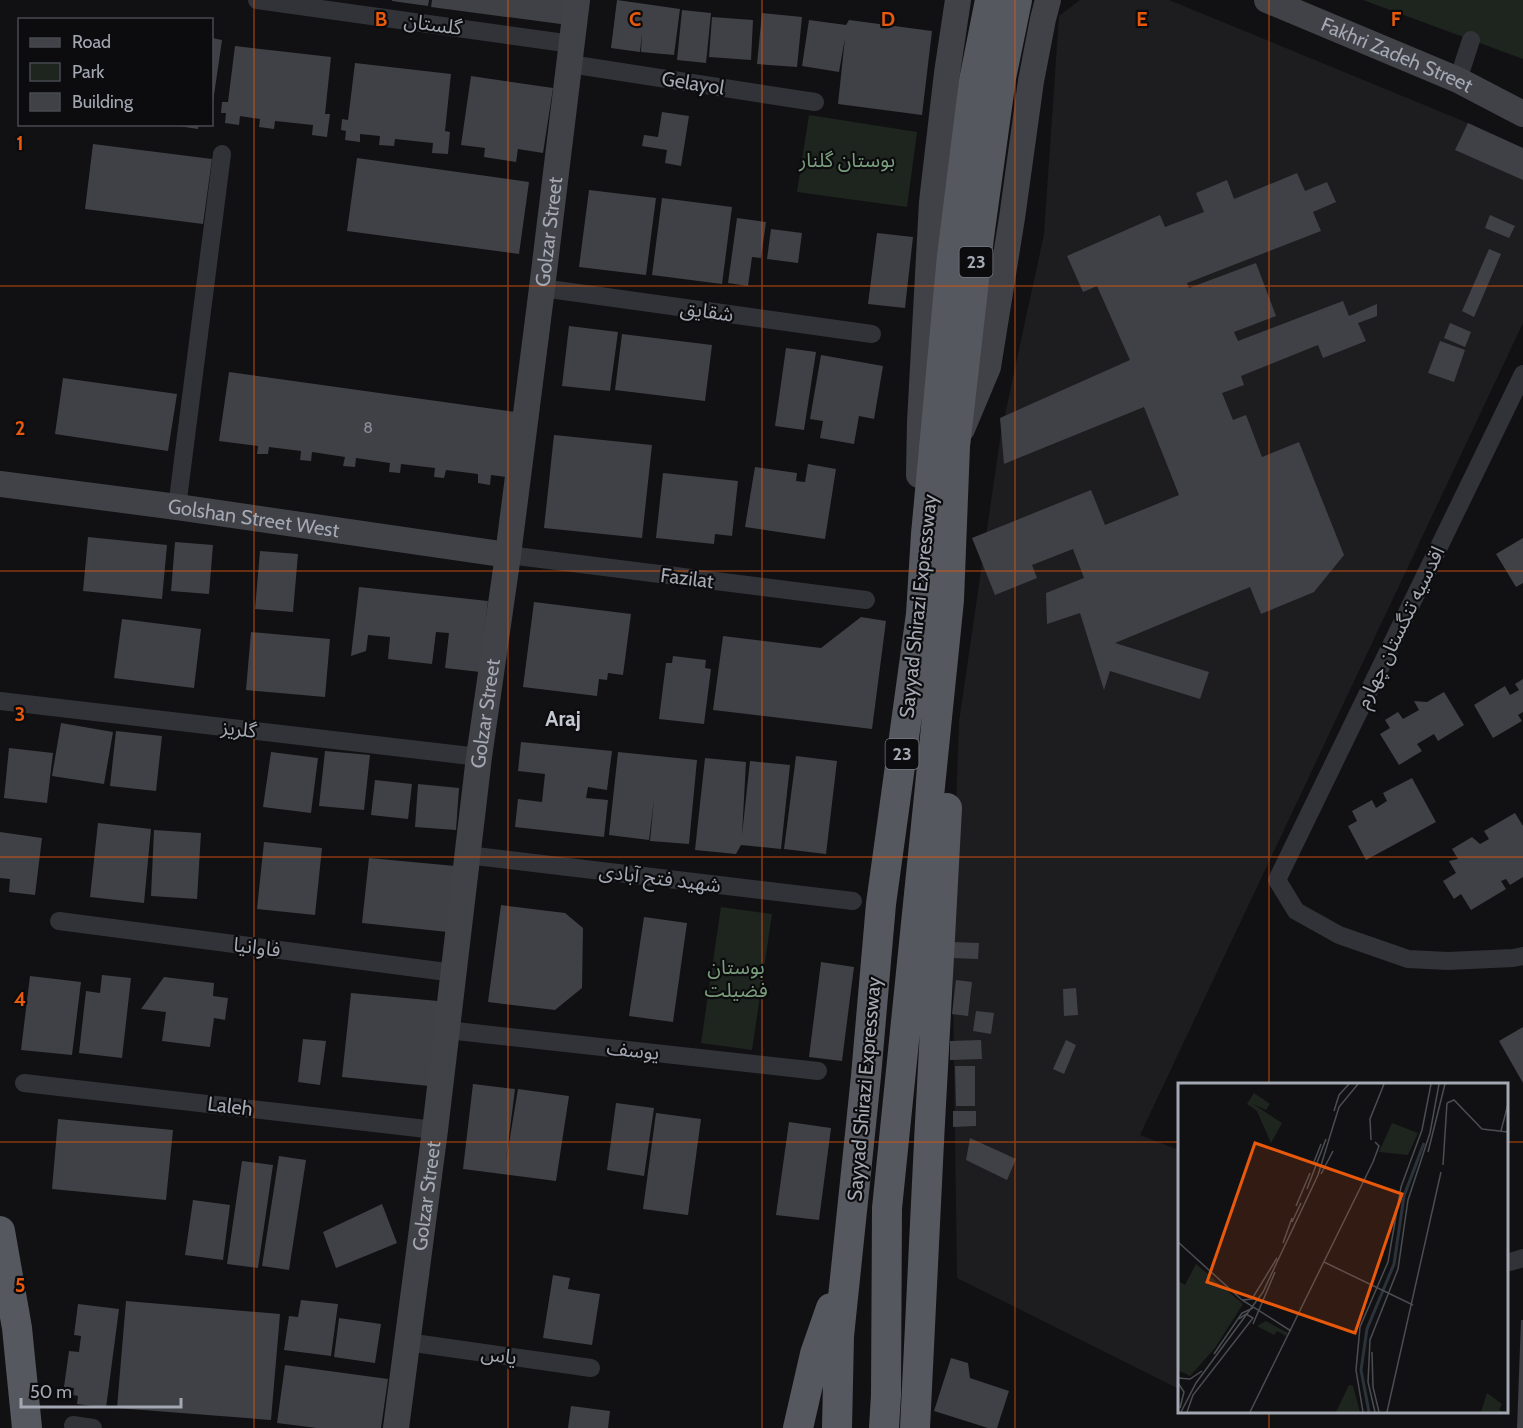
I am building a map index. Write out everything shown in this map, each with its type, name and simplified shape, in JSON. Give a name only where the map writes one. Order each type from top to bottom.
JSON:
[{"type":"highway","name":"Sayyad Shirazi Expressway","points":[[884,1428],[887,1208],[949,600],[956,446],[979,237],[990,0]]},
{"type":"highway","name":"Sayyad Shirazi Expressway","points":[[837,1428],[839,1336],[866,1076],[880,904],[921,614],[926,534],[952,256],[987,79],[1017,0]]},
{"type":"highway","points":[[915,1428],[951,711],[949,600]]},
{"type":"highway","points":[[0,1231],[17,1328],[27,1428]]},
{"type":"highway","points":[[798,1428],[815,1354],[847,1259]]},
{"type":"main road","name":"Golzar Street","points":[[396,1428],[435,1130],[479,758],[508,555],[577,0]]},
{"type":"main road","points":[[926,534],[919,475],[932,202],[958,0]]},
{"type":"main road","points":[[956,446],[988,367],[1031,81],[1048,0]]},
{"type":"main road","name":"Fakhri Zadeh Street","points":[[1267,0],[1458,80],[1523,114]]},
{"type":"main road","name":"Golshan Street West","points":[[1,484],[508,555]]},
{"type":"street","name":"گلستان","points":[[257,0],[571,54]]},
{"type":"street","points":[[1458,80],[1471,39]]},
{"type":"street","name":"Gelayol","points":[[571,54],[815,102]]},
{"type":"street","points":[[177,507],[222,154]]},
{"type":"street","name":"شقایق","points":[[542,288],[872,334]]},
{"type":"street","name":"اقدسیه تنگستان چهارم","points":[[1523,375],[1278,880],[1296,910],[1339,935],[1408,959],[1448,961],[1523,956]]},
{"type":"street","name":"Fazilat","points":[[508,555],[866,600]]},
{"type":"street","name":"گلریز","points":[[0,701],[479,758]]},
{"type":"street","name":"شهید فتح آبادی","points":[[467,855],[853,901]]},
{"type":"street","name":"فاوانیا","points":[[59,921],[454,973]]},
{"type":"street","name":"یوسف","points":[[447,1030],[818,1071]]},
{"type":"street","name":"Laleh","points":[[24,1083],[435,1130]]},
{"type":"street","name":"یاس","points":[[407,1342],[591,1368]]},
{"type":"street","points":[[73,1425],[93,1428]]},
{"type":"shaded area","points":[[1080,0],[1169,0],[1468,123],[1523,150],[1523,323],[1140,1135],[1178,1150],[1178,1388],[957,1278],[952,922],[959,722],[1001,433],[1044,234],[1059,16]]},
{"type":"green space","points":[[1363,0],[1523,0],[1523,59]]},
{"type":"green space","name":"بوستان گلنار","points":[[809,115],[917,132],[907,207],[797,192]]},
{"type":"green space","name":"بوستان فضیلت","points":[[721,907],[772,914],[752,1050],[701,1043]]},
{"type":"building","points":[[392,0],[429,0],[428,6]]},
{"type":"building","points":[[432,0],[572,0],[568,25],[431,7]]},
{"type":"building","points":[[617,0],[680,9],[674,55],[641,52],[642,33],[640,52],[611,48]]},
{"type":"building","points":[[682,10],[711,13],[706,63],[677,60]]},
{"type":"building","points":[[762,13],[802,17],[797,67],[757,64]]},
{"type":"building","points":[[712,17],[753,20],[751,60],[709,57]]},
{"type":"building","points":[[809,20],[846,25],[849,20],[932,31],[922,115],[838,104],[845,38],[839,72],[802,66]]},
{"type":"building","points":[[213,38],[222,40],[213,102]]},
{"type":"building","points":[[235,46],[331,57],[325,114],[330,114],[327,137],[312,135],[313,125],[275,121],[274,129],[259,127],[260,119],[240,116],[239,125],[225,123],[226,113],[221,113],[222,102],[228,102]]},
{"type":"building","points":[[355,63],[451,74],[445,131],[450,132],[448,154],[432,153],[433,143],[395,139],[394,146],[379,145],[380,136],[360,134],[360,142],[345,140],[346,131],[341,130],[342,119],[348,120]]},
{"type":"building","points":[[471,76],[553,88],[543,153],[518,149],[516,162],[484,157],[485,148],[461,145]]},
{"type":"building","points":[[662,112],[689,116],[681,166],[665,163],[667,150],[642,146],[644,135],[658,137]]},
{"type":"building","points":[[1468,123],[1523,148],[1523,180],[1455,150]]},
{"type":"building","points":[[178,126],[199,126],[198,129]]},
{"type":"building","points":[[93,144],[212,159],[203,224],[85,209]]},
{"type":"building","points":[[357,158],[529,182],[519,254],[347,231]]},
{"type":"building","points":[[1297,173],[1305,191],[1327,182],[1336,202],[1313,212],[1321,231],[1187,283],[1189,288],[1256,263],[1276,316],[1234,332],[1238,341],[1343,301],[1349,316],[1377,304],[1377,316],[1358,323],[1366,341],[1323,358],[1318,345],[1241,376],[1244,385],[1222,393],[1233,420],[1246,415],[1262,457],[1299,442],[1344,555],[1314,592],[1261,614],[1250,587],[1115,643],[1209,672],[1200,699],[1110,671],[1104,690],[1080,613],[1047,624],[1046,593],[1084,578],[1073,549],[1032,565],[1037,578],[995,595],[972,538],[1091,490],[1105,525],[1179,495],[1144,407],[1004,464],[1000,418],[1130,360],[1097,286],[1083,292],[1067,256],[1160,215],[1165,227],[1204,212],[1196,193],[1227,180],[1234,199]]},
{"type":"building","points":[[589,190],[656,198],[646,275],[579,267]]},
{"type":"building","points":[[662,198],[732,207],[722,284],[652,275]]},
{"type":"building","points":[[1490,215],[1515,226],[1509,238],[1485,228]]},
{"type":"building","points":[[737,218],[766,222],[761,258],[752,257],[748,286],[728,283]]},
{"type":"building","points":[[771,229],[802,233],[798,263],[767,259]]},
{"type":"building","points":[[877,233],[913,237],[905,308],[868,304]]},
{"type":"building","points":[[1489,249],[1501,254],[1474,317],[1462,311]]},
{"type":"building","points":[[1450,323],[1471,332],[1465,347],[1444,338]]},
{"type":"building","points":[[569,326],[618,332],[610,391],[562,386]]},
{"type":"building","points":[[622,334],[712,345],[705,401],[615,390]]},
{"type":"building","points":[[1440,341],[1465,350],[1454,382],[1428,373]]},
{"type":"building","points":[[786,348],[816,352],[804,430],[775,426]]},
{"type":"building","points":[[821,355],[883,366],[874,419],[859,416],[854,444],[820,438],[823,421],[810,419]]},
{"type":"building","points":[[229,372],[516,412],[506,477],[491,475],[490,485],[478,483],[478,474],[446,470],[444,478],[434,477],[435,468],[401,464],[400,473],[389,472],[390,463],[356,458],[355,467],[343,466],[345,457],[312,452],[311,461],[300,460],[301,451],[269,447],[268,454],[257,454],[258,446],[219,441]]},
{"type":"building","points":[[63,378],[177,394],[168,451],[55,434]]},
{"type":"building","points":[[554,435],[652,445],[642,538],[544,528]]},
{"type":"building","points":[[808,464],[836,469],[825,539],[745,527],[755,467],[797,473],[796,481],[805,482]]},
{"type":"building","points":[[663,473],[738,481],[732,536],[715,534],[714,544],[656,538]]},
{"type":"building","points":[[88,537],[167,545],[162,599],[83,591]]},
{"type":"building","points":[[1523,538],[1523,583],[1516,587],[1496,554]]},
{"type":"building","points":[[175,542],[213,545],[209,594],[171,591]]},
{"type":"building","points":[[260,551],[298,554],[293,612],[255,609]]},
{"type":"building","points":[[359,587],[488,601],[480,672],[445,668],[449,633],[436,632],[432,664],[388,659],[390,637],[368,635],[366,651],[351,656]]},
{"type":"building","points":[[534,602],[631,614],[623,675],[608,673],[607,680],[599,679],[597,696],[523,687]]},
{"type":"building","points":[[861,617],[886,621],[872,729],[713,710],[723,636],[821,648]]},
{"type":"building","points":[[122,619],[201,629],[194,688],[114,678]]},
{"type":"building","points":[[251,632],[330,639],[325,697],[246,690]]},
{"type":"building","points":[[673,656],[706,660],[705,668],[711,669],[704,724],[659,719],[666,663],[672,663]]},
{"type":"building","points":[[1523,679],[1523,712],[1518,715],[1522,721],[1493,738],[1474,705],[1505,686],[1510,695],[1519,690],[1515,684]]},
{"type":"building","points":[[1444,692],[1464,725],[1438,741],[1434,734],[1417,744],[1422,751],[1399,765],[1380,734],[1390,728],[1385,720],[1398,712],[1403,719],[1419,710],[1414,701],[1427,702]]},
{"type":"building","points":[[61,723],[113,732],[104,784],[52,776]]},
{"type":"building","points":[[116,731],[162,736],[156,791],[110,786]]},
{"type":"building","points":[[521,742],[612,751],[607,790],[588,787],[586,798],[608,800],[604,837],[515,827],[518,799],[542,802],[545,774],[518,771]]},
{"type":"building","points":[[9,748],[53,753],[47,803],[4,798]]},
{"type":"building","points":[[325,751],[370,755],[364,810],[319,806]]},
{"type":"building","points":[[271,752],[318,758],[311,813],[263,807]]},
{"type":"building","points":[[618,752],[697,760],[689,844],[650,841],[654,799],[649,840],[609,835]]},
{"type":"building","points":[[796,756],[837,761],[826,854],[784,849]]},
{"type":"building","points":[[705,758],[746,762],[742,835],[750,761],[790,765],[781,849],[741,845],[736,854],[695,850]]},
{"type":"building","points":[[1412,778],[1436,822],[1366,860],[1348,826],[1357,821],[1352,811],[1372,800],[1376,808],[1387,801],[1383,793]]},
{"type":"building","points":[[375,780],[412,784],[408,819],[371,815]]},
{"type":"building","points":[[418,784],[459,788],[456,830],[415,827]]},
{"type":"building","points":[[1515,813],[1523,826],[1523,877],[1510,885],[1506,879],[1501,881],[1506,889],[1471,910],[1461,894],[1454,899],[1443,881],[1456,873],[1449,861],[1458,859],[1452,849],[1472,837],[1480,844],[1489,839],[1484,831]]},
{"type":"building","points":[[98,823],[151,829],[144,903],[90,897]]},
{"type":"building","points":[[154,830],[201,833],[197,899],[151,896]]},
{"type":"building","points":[[0,832],[42,838],[35,895],[9,892],[10,879],[0,878]]},
{"type":"building","points":[[264,842],[322,848],[315,915],[257,909]]},
{"type":"building","points":[[369,858],[455,866],[448,932],[362,923]]},
{"type":"building","points":[[501,905],[565,913],[583,928],[582,988],[555,1010],[488,1002]]},
{"type":"building","points":[[644,917],[687,923],[673,1022],[629,1016]]},
{"type":"building","points":[[952,942],[979,943],[978,959],[952,958]]},
{"type":"building","points":[[821,962],[854,967],[842,1061],[809,1057]]},
{"type":"building","points":[[102,975],[131,978],[122,1058],[79,1053],[86,991],[100,993]]},
{"type":"building","points":[[30,976],[81,982],[72,1055],[21,1050]]},
{"type":"building","points":[[164,977],[214,983],[213,996],[228,998],[225,1020],[214,1018],[210,1047],[162,1041],[166,1012],[141,1009]]},
{"type":"building","points":[[956,980],[972,982],[968,1016],[952,1014]]},
{"type":"building","points":[[1076,988],[1078,1015],[1064,1016],[1063,989]]},
{"type":"building","points":[[351,993],[438,1001],[429,1086],[342,1077]]},
{"type":"building","points":[[976,1011],[994,1013],[991,1034],[973,1031]]},
{"type":"building","points":[[1523,1027],[1523,1083],[1499,1041]]},
{"type":"building","points":[[303,1039],[326,1041],[320,1085],[298,1082]]},
{"type":"building","points":[[981,1040],[982,1059],[950,1060],[950,1041]]},
{"type":"building","points":[[1066,1040],[1076,1045],[1064,1074],[1053,1069]]},
{"type":"building","points":[[955,1066],[975,1066],[975,1106],[956,1106]]},
{"type":"building","points":[[473,1084],[515,1089],[506,1161],[518,1089],[569,1096],[556,1181],[463,1169]]},
{"type":"building","points":[[616,1103],[654,1108],[644,1176],[607,1170]]},
{"type":"building","points":[[953,1111],[976,1111],[976,1126],[953,1127]]},
{"type":"building","points":[[656,1113],[701,1119],[688,1215],[643,1209]]},
{"type":"building","points":[[58,1119],[173,1130],[166,1200],[52,1189]]},
{"type":"building","points":[[789,1122],[831,1128],[819,1220],[776,1215]]},
{"type":"building","points":[[970,1138],[1016,1159],[1007,1180],[966,1160]]},
{"type":"building","points":[[279,1156],[306,1160],[289,1270],[262,1266]]},
{"type":"building","points":[[242,1161],[273,1165],[258,1268],[227,1264]]},
{"type":"building","points":[[193,1200],[230,1205],[223,1260],[185,1255]]},
{"type":"building","points":[[382,1204],[397,1243],[336,1268],[323,1232]]},
{"type":"building","points":[[553,1275],[570,1278],[568,1289],[600,1294],[592,1345],[543,1338]]},
{"type":"building","points":[[301,1300],[338,1304],[331,1356],[284,1350],[289,1316],[298,1317]]},
{"type":"building","points":[[126,1301],[280,1314],[271,1420],[117,1408]]},
{"type":"building","points":[[78,1304],[119,1309],[106,1408],[77,1404],[78,1396],[73,1395],[74,1388],[64,1387],[69,1351],[79,1352],[81,1336],[74,1335]]},
{"type":"building","points":[[339,1318],[381,1324],[375,1363],[334,1357]]},
{"type":"building","points":[[1521,1320],[1523,1320],[1523,1428],[1517,1428]]},
{"type":"building","points":[[951,1358],[968,1363],[970,1378],[1009,1391],[997,1428],[988,1428],[934,1411]]},
{"type":"building","points":[[285,1365],[388,1379],[381,1428],[317,1428],[277,1423]]},
{"type":"building","points":[[571,1406],[610,1411],[608,1428],[568,1428]]},
{"type":"district","name":"Araj","points":[[563,718]]}]
